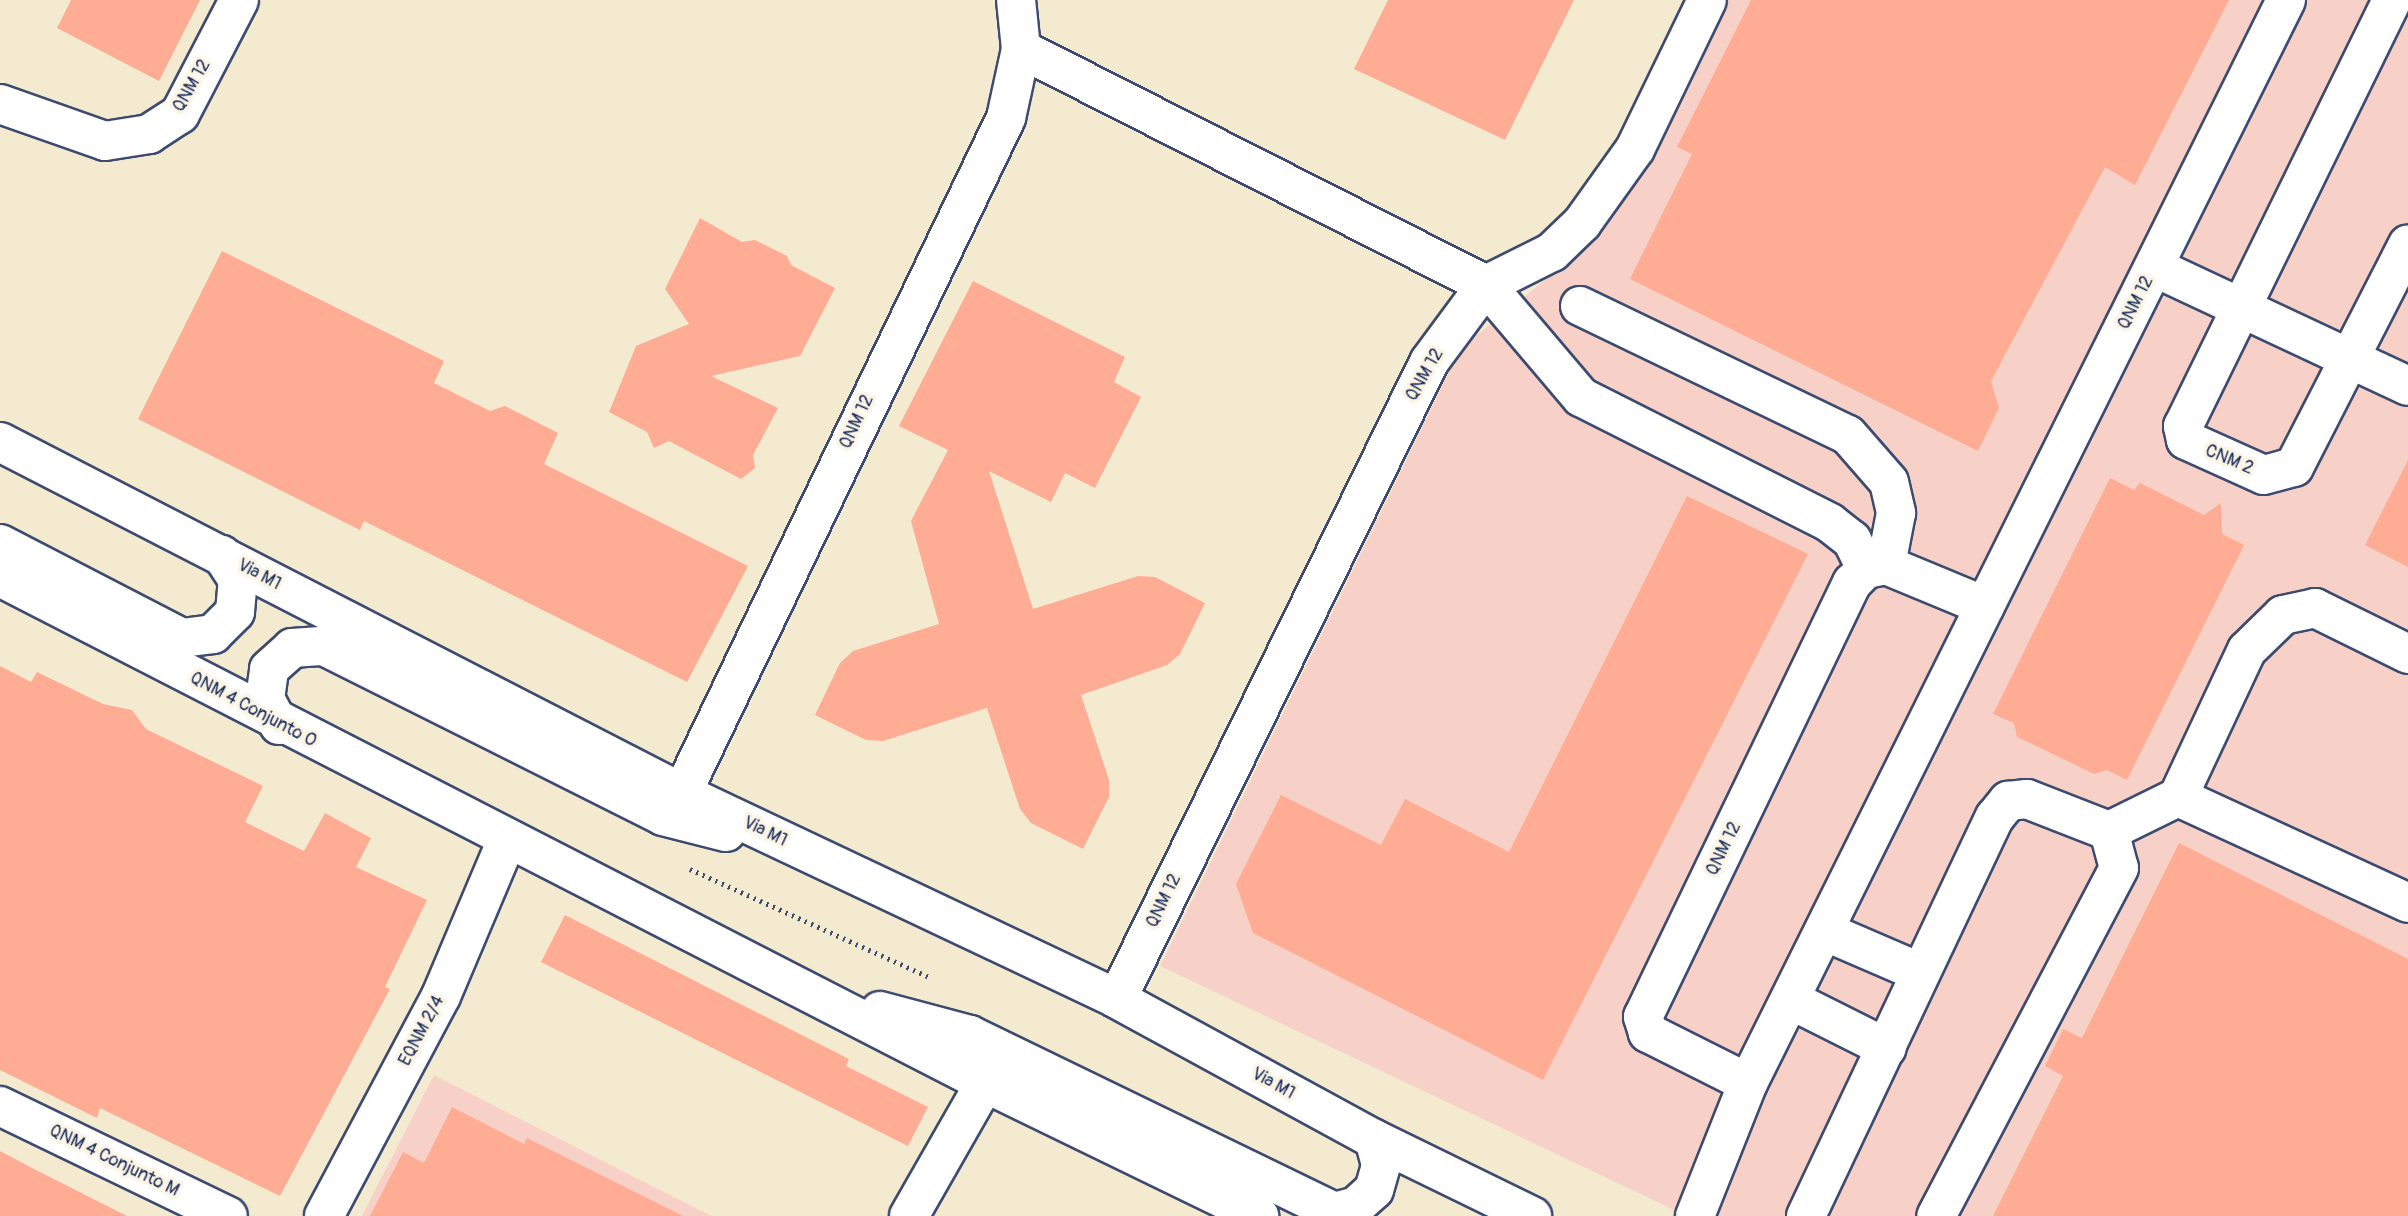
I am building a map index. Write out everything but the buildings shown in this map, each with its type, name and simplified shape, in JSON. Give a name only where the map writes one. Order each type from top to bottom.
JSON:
[{"type":"street","name":"QNM 12","points":[[0,104],[105,141],[149,134],[180,114],[239,0]]},
{"type":"street","name":"QNM 12","points":[[682,793],[1006,118],[1021,49],[1016,0]]},
{"type":"street","name":"QNM 12","points":[[1116,999],[1414,392],[1486,285],[1552,252],[1583,223],[1635,149],[1707,0]]},
{"type":"street","name":"QNM 12","points":[[1695,1216],[1748,1083],[2286,0]]},
{"type":"street","name":"CNM 2","points":[[2392,0],[2183,426],[2191,444],[2264,475],[2284,474],[2294,467],[2408,244]]},
{"type":"street","points":[[1021,49],[1486,285],[1581,397],[1830,523],[1852,540],[1876,567],[1985,606]]},
{"type":"street","points":[[2154,267],[2408,386]]},
{"type":"street","points":[[1580,306],[1848,435],[1889,482],[1896,513],[1876,567]]},
{"type":"street","name":"Via M1","points":[[0,442],[682,793],[1116,999],[1374,1139],[1532,1216]]},
{"type":"street","points":[[0,544],[182,638],[214,634],[236,612],[239,580],[222,555]]},
{"type":"street","name":"QNM 12","points":[[1748,1083],[1648,1033],[1643,1017],[1852,583],[1876,567]]},
{"type":"street","name":"QNM 4 Conjunto O","points":[[0,578],[279,725],[507,840]]},
{"type":"street","points":[[1806,1216],[1887,1048],[1917,971],[2008,801],[2027,799],[2109,831],[2178,797],[2247,650],[2283,615],[2315,608],[2408,654]]},
{"type":"street","points":[[279,725],[265,699],[269,669],[292,648],[324,646],[663,816],[803,851]]},
{"type":"street","points":[[2178,797],[2408,903]]},
{"type":"street","points":[[1936,1216],[2119,869],[2109,831]]},
{"type":"street","points":[[507,840],[1241,1212]]},
{"type":"street","name":"EQNM 2/4","points":[[324,1216],[441,996],[507,840]]},
{"type":"street","points":[[1824,931],[1917,971]]},
{"type":"street","points":[[814,994],[970,1035],[1334,1212],[1356,1206],[1374,1190],[1381,1164],[1374,1139]]},
{"type":"street","points":[[1791,1000],[1887,1048]]},
{"type":"street","points":[[909,1216],[985,1083]]},
{"type":"street","name":"QNM 4 Conjunto M","points":[[0,1106],[228,1216]]},
{"type":"shaded area","points":[[1729,0],[2408,0],[2408,1216],[1687,1216],[1160,966],[1449,372],[1472,339],[1581,251],[1651,162]]},
{"type":"shaded area","points":[[434,1075],[711,1216],[362,1216]]}]
